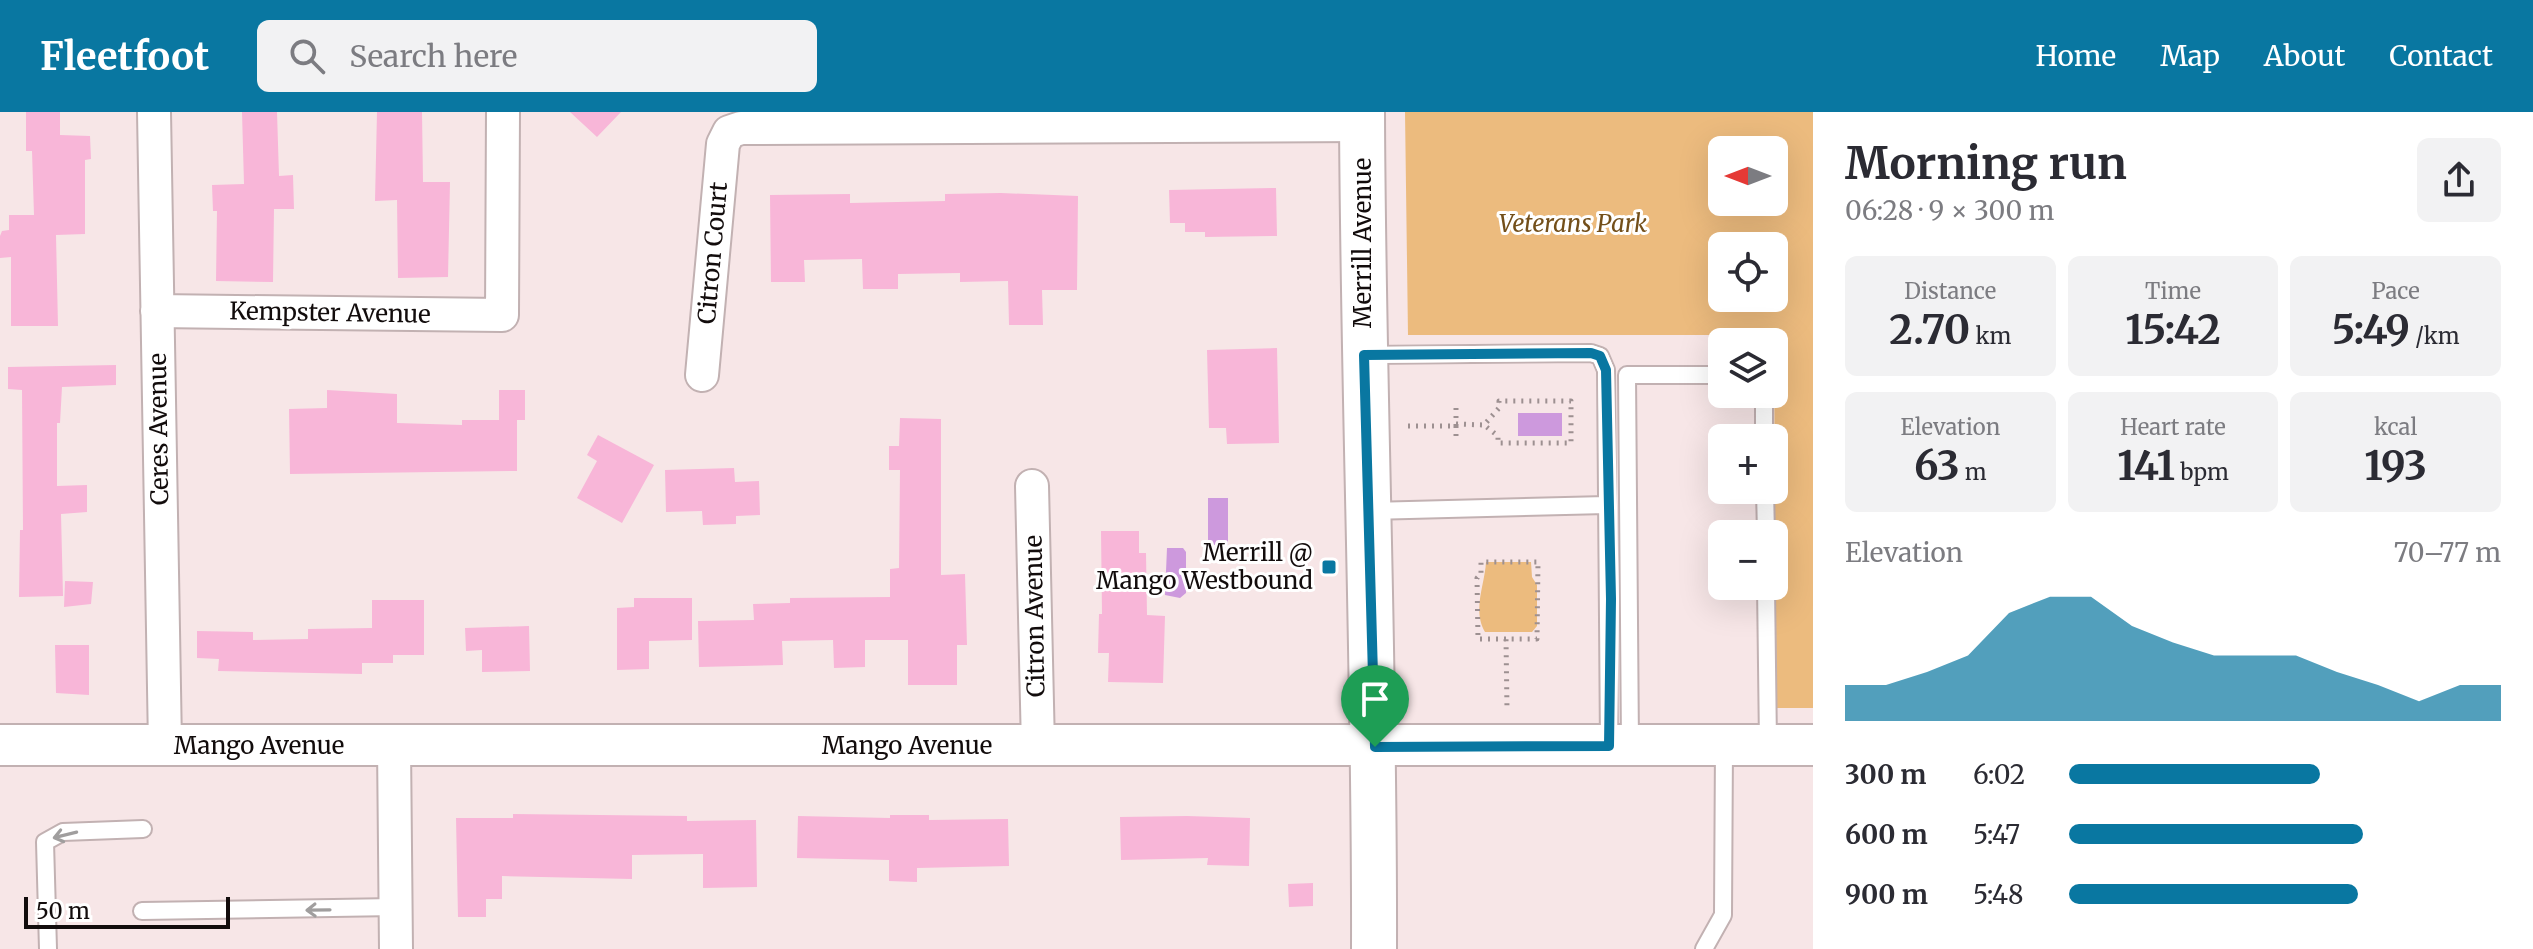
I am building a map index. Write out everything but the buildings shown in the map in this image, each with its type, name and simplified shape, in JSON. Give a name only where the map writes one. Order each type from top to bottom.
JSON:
[{"type":"main road","name":"Merrill Avenue","points":[[1362,118],[1364,355],[1375,747],[1374,949]]},
{"type":"street","name":"Ceres Avenue","points":[[154,112],[165,745]]},
{"type":"street","name":"Kempster Avenue","points":[[157,311],[502,315],[503,112]]},
{"type":"street","name":"Citron Court","points":[[702,375],[723,144],[729,132],[757,128],[1362,118]]},
{"type":"street","name":"Citron Avenue","points":[[1032,486],[1038,747]]},
{"type":"street","name":"Mango Avenue","points":[[0,745],[1813,745]]},
{"type":"street","points":[[394,746],[396,949]]},
{"type":"lane","points":[[1364,355],[1591,353],[1600,356],[1606,370],[1606,505],[1620,746]]},
{"type":"lane","points":[[1620,746],[1627,375],[1708,375]]},
{"type":"lane","points":[[1370,511],[1606,505]]},
{"type":"lane","points":[[1766,600],[1768,745]]},
{"type":"lane","points":[[1704,949],[1723,915],[1724,745]]},
{"type":"lane","points":[[48,949],[45,842],[63,832],[143,829]]},
{"type":"lane","points":[[142,911],[396,907]]},
{"type":"path","points":[[1408,426],[1484,425],[1498,436],[1498,443],[1571,443],[1571,401],[1499,401],[1499,408],[1484,425]]},
{"type":"path","points":[[1456,408],[1456,441]]},
{"type":"path","points":[[1481,562],[1538,562],[1537,639],[1506,639],[1478,639],[1477,578],[1481,574],[1481,562]]},
{"type":"path","points":[[1506,639],[1507,709]]},
{"type":"green space","name":"Veterans Park","points":[[1405,112],[1813,112],[1813,708],[1776,708],[1775,600],[1788,600],[1788,520],[1775,520],[1775,504],[1788,504],[1788,424],[1774,424],[1774,408],[1788,408],[1788,328],[1708,328],[1708,335],[1408,335]]},
{"type":"green space","points":[[1486,562],[1531,562],[1532,577],[1537,585],[1537,626],[1532,632],[1485,632],[1479,606]]},
{"type":"shaded area","points":[[1518,413],[1562,413],[1562,436],[1518,436]]},
{"type":"shaded area","points":[[1208,498],[1228,498],[1228,545],[1208,545]]},
{"type":"shaded area","points":[[1167,548],[1183,548],[1186,552],[1186,593],[1180,598],[1165,595]]},
{"type":"place","name":"Merrill @ Mango Westbound","points":[[1329,567]]},
{"type":"route","points":[[1591,353],[1600,356],[1606,370],[1606,489],[1611,599],[1609,746],[1375,747],[1364,355],[1591,353]]}]
